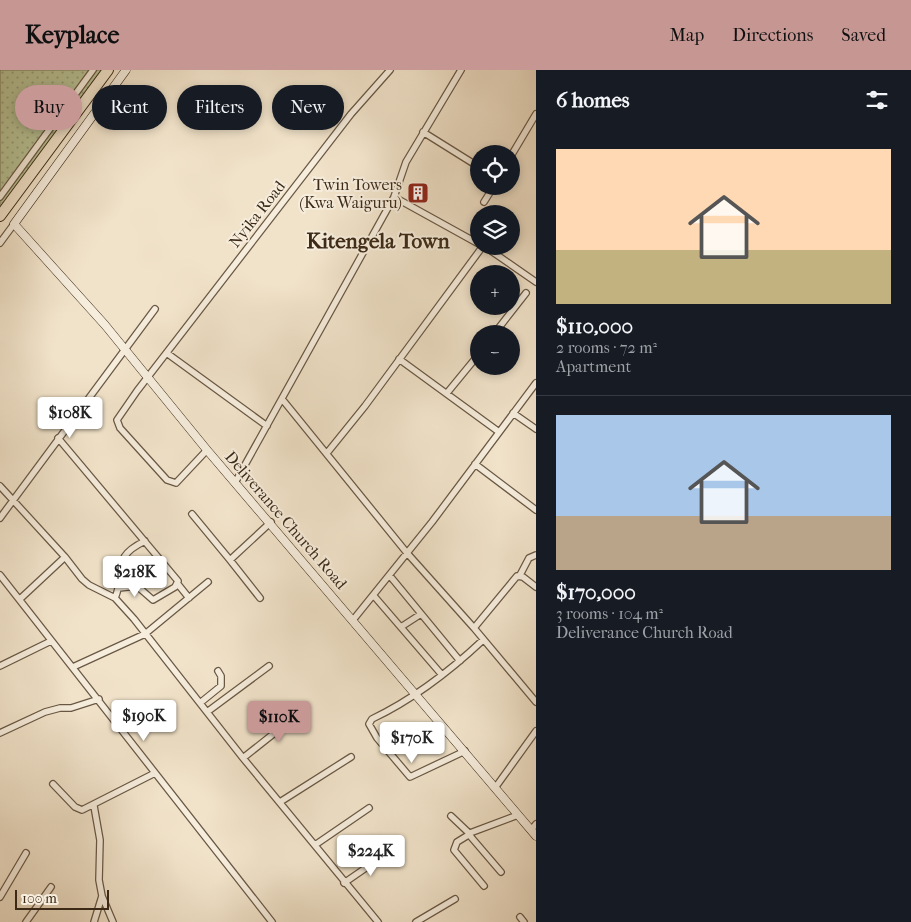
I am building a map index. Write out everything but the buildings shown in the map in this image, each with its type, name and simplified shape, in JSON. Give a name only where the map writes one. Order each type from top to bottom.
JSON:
[{"type":"highway","points":[[82,105],[108,70]]},
{"type":"highway","points":[[2,209],[64,130]]},
{"type":"street","points":[[82,85],[93,70]]},
{"type":"street","points":[[0,243],[126,70]]},
{"type":"street","name":"Nyika Road","points":[[208,450],[176,483],[172,483],[167,480],[120,428],[117,422],[118,416],[168,354],[335,135],[390,70]]},
{"type":"street","points":[[236,481],[394,197],[406,162],[461,70]]},
{"type":"street","points":[[518,145],[534,122],[536,114]]},
{"type":"street","points":[[0,197],[49,130]]},
{"type":"street","points":[[423,132],[470,161]]},
{"type":"street","points":[[484,202],[488,195]]},
{"type":"street","points":[[394,197],[470,239]]},
{"type":"street","name":"Deliverance Church Road","points":[[14,224],[149,377],[208,450],[495,788],[518,815],[534,830]]},
{"type":"street","points":[[327,453],[476,255]]},
{"type":"street","points":[[496,255],[534,281],[536,272]]},
{"type":"street","points":[[501,325],[526,293]]},
{"type":"street","points":[[0,518],[155,309]]},
{"type":"street","points":[[168,354],[267,426]]},
{"type":"street","points":[[399,359],[499,432]]},
{"type":"street","points":[[447,393],[470,365]]},
{"type":"street","points":[[353,620],[390,576],[536,383]]},
{"type":"street","points":[[282,399],[406,553],[474,628],[536,702]]},
{"type":"street","points":[[513,413],[536,429]]},
{"type":"street","points":[[58,438],[174,575],[177,584],[189,598]]},
{"type":"street","points":[[475,464],[536,510]]},
{"type":"street","points":[[0,486],[14,499],[89,585],[114,598],[208,712],[344,883],[378,922]]},
{"type":"street","points":[[192,514],[260,598]]},
{"type":"street","points":[[230,560],[271,522]]},
{"type":"street","points":[[114,598],[119,588],[121,564],[124,554],[129,548],[145,541]]},
{"type":"street","points":[[474,628],[514,578],[520,575],[529,558],[536,554]]},
{"type":"street","points":[[20,599],[65,557]]},
{"type":"street","points":[[0,575],[272,922]]},
{"type":"street","points":[[520,575],[536,587]]},
{"type":"street","points":[[390,576],[460,661]]},
{"type":"street","points":[[73,667],[145,634],[208,582]]},
{"type":"street","points":[[119,588],[137,586],[153,600],[167,593],[177,584]]},
{"type":"street","points":[[374,596],[442,675]]},
{"type":"street","points":[[401,627],[421,614]]},
{"type":"street","points":[[465,751],[416,776],[410,776],[377,738],[369,724],[372,719],[417,695],[483,640]]},
{"type":"street","points":[[0,666],[52,641]]},
{"type":"street","points":[[208,712],[269,666]]},
{"type":"street","points":[[200,703],[221,686],[221,676],[218,671]]},
{"type":"street","points":[[0,733],[45,712],[60,708],[71,708],[99,699]]},
{"type":"street","points":[[243,758],[302,712]]},
{"type":"street","points":[[495,788],[536,730]]},
{"type":"street","points":[[280,802],[351,757]]},
{"type":"street","points":[[52,784],[78,810],[94,806],[155,773]]},
{"type":"street","points":[[94,806],[100,840],[99,880],[102,896],[113,922]]},
{"type":"street","points":[[315,846],[369,808]]},
{"type":"street","points":[[484,886],[454,850],[457,842],[472,831],[518,815]]},
{"type":"street","points":[[452,816],[470,834],[501,872]]},
{"type":"street","points":[[0,897],[26,853]]},
{"type":"street","points":[[344,883],[386,854]]},
{"type":"street","points":[[26,922],[50,887]]},
{"type":"street","points":[[94,922],[102,896]]},
{"type":"street","points":[[416,922],[455,899]]},
{"type":"green space","points":[[0,70],[108,70],[97,85],[92,85],[92,92],[82,105],[82,85],[15,85],[15,130],[64,130],[0,216]]},
{"type":"place","name":"Twin Towers (Kwa Waiguru)","points":[[418,193]]},
{"type":"district","name":"Kitengela Town","points":[[378,241]]}]
